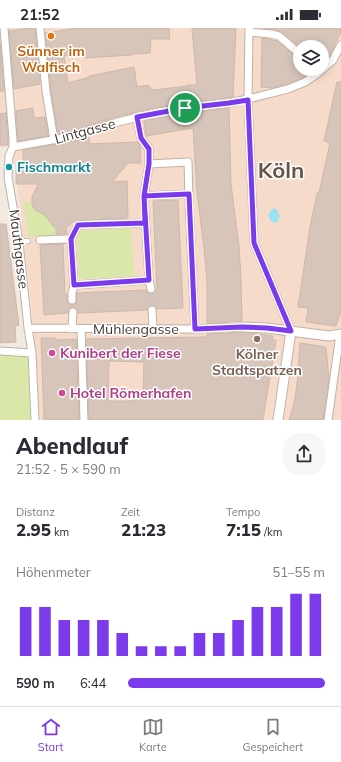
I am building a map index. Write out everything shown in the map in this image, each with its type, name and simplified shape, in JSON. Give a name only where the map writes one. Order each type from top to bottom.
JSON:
[{"type":"street","name":"Mauthgasse","points":[[4,28],[13,139],[9,156],[8,177],[19,242],[32,353],[35,420]]},
{"type":"street","points":[[40,28],[46,91],[54,140]]},
{"type":"street","points":[[278,420],[291,331],[254,243],[248,100],[249,30],[279,36],[293,48]]},
{"type":"street","name":"Lintgasse","points":[[329,63],[333,60],[341,46]]},
{"type":"street","name":"Lintgasse","points":[[12,146],[74,136],[137,117],[185,108],[248,100],[288,89],[305,82],[311,76]]},
{"type":"street","points":[[137,117],[141,138],[149,149],[149,164],[144,196],[149,280],[151,290]]},
{"type":"street","points":[[149,164],[188,162],[195,329]]},
{"type":"street","points":[[144,196],[189,197]]},
{"type":"street","points":[[72,300],[74,285],[69,239],[78,225],[145,223]]},
{"type":"street","points":[[40,240],[69,239]]},
{"type":"street","points":[[74,285],[149,280]]},
{"type":"street","points":[[152,310],[153,329]]},
{"type":"street","points":[[72,329],[73,312]]},
{"type":"street","points":[[244,327],[267,328],[329,336],[341,334],[328,420]]},
{"type":"street","name":"Mühlengasse","points":[[28,328],[195,329],[244,327]]},
{"type":"street","points":[[82,329],[84,420]]},
{"type":"street","points":[[0,350],[32,353]]},
{"type":"lane","points":[[19,242],[28,241]]},
{"type":"shaded area","points":[[0,28],[341,28],[341,420],[38,420],[33,323],[13,147],[0,147]]},
{"type":"green space","points":[[23,202],[31,202],[36,210],[45,214],[45,217],[49,217],[51,223],[56,227],[57,236],[29,237]]},
{"type":"green space","points":[[131,228],[134,276],[79,279],[77,231]]},
{"type":"green space","points":[[0,351],[32,353],[35,420],[0,420]]},
{"type":"water","points":[[274,208],[280,216],[277,222],[274,223],[268,216]]},
{"type":"building","points":[[35,28],[40,84],[14,89],[9,31]]},
{"type":"building","points":[[71,28],[169,28],[170,39],[151,39],[150,53],[84,58],[84,54],[64,56],[68,83],[90,77],[89,76],[134,67],[137,87],[148,85],[153,90],[197,85],[192,28],[236,28],[233,97],[158,107],[112,118],[73,131],[58,134],[51,90],[45,33]]},
{"type":"building","points":[[263,28],[341,28],[341,32],[329,57],[329,40],[293,41],[282,32]]},
{"type":"building","points":[[262,38],[277,41],[293,55],[293,76],[306,76],[273,88],[261,87]]},
{"type":"building","points":[[0,41],[4,91],[0,91]]},
{"type":"building","points":[[337,82],[341,82],[341,311],[336,326],[306,322],[308,308],[298,307],[310,227],[330,143],[324,141]]},
{"type":"building","points":[[33,108],[34,118],[45,117],[48,136],[18,141],[16,111]]},
{"type":"building","points":[[229,108],[231,184],[239,246],[242,321],[207,324],[207,282],[197,192],[193,128],[146,136],[144,121],[186,113]]},
{"type":"building","points":[[6,113],[8,145],[0,145],[0,114]]},
{"type":"building","points":[[88,137],[90,144],[138,142],[140,145],[141,163],[128,163],[112,182],[127,181],[128,218],[74,221],[66,228],[67,234],[56,234],[56,227],[53,226],[45,215],[35,210],[32,205],[32,197],[38,184],[16,184],[16,170],[18,170],[18,163],[23,163],[23,150],[75,141]]},
{"type":"building","points":[[178,200],[183,308],[157,309],[152,305],[149,306],[147,310],[78,313],[77,309],[73,307],[69,309],[68,313],[44,315],[40,245],[63,244],[65,294],[67,294],[67,300],[72,305],[76,303],[77,293],[146,290],[149,294],[154,293],[157,289],[153,201]]},
{"type":"building","points":[[0,224],[6,224],[19,325],[15,326],[16,342],[0,343]]},
{"type":"building","points":[[241,332],[273,336],[272,340],[276,340],[263,420],[89,420],[86,339],[207,337],[207,334]],"holes":[[[109,361],[144,362],[143,398],[129,401],[108,401]]]},
{"type":"building","points":[[41,338],[56,338],[56,340],[76,339],[79,420],[44,420]]},
{"type":"building","points":[[300,343],[326,347],[329,379],[323,420],[289,420],[297,385]]},
{"type":"tunnel","points":[[151,289],[152,310]]},
{"type":"place","name":"Sünner im Walfisch","points":[[51,36]]},
{"type":"place","name":"Fischmarkt","points":[[9,167]]},
{"type":"place","name":"Kölner Stadtspatzen","points":[[257,339]]},
{"type":"place","name":"Kunibert der Fiese","points":[[52,353]]},
{"type":"place","name":"Hotel Römerhafen","points":[[62,393]]},
{"type":"district","name":"Köln","points":[[281,170]]},
{"type":"route","points":[[185,108],[137,117],[141,138],[149,149],[149,164],[144,196],[145,223],[78,225],[71,239],[74,285],[149,280],[144,196],[189,194],[195,329],[242,327],[291,331],[254,243],[248,100],[185,108]]}]
